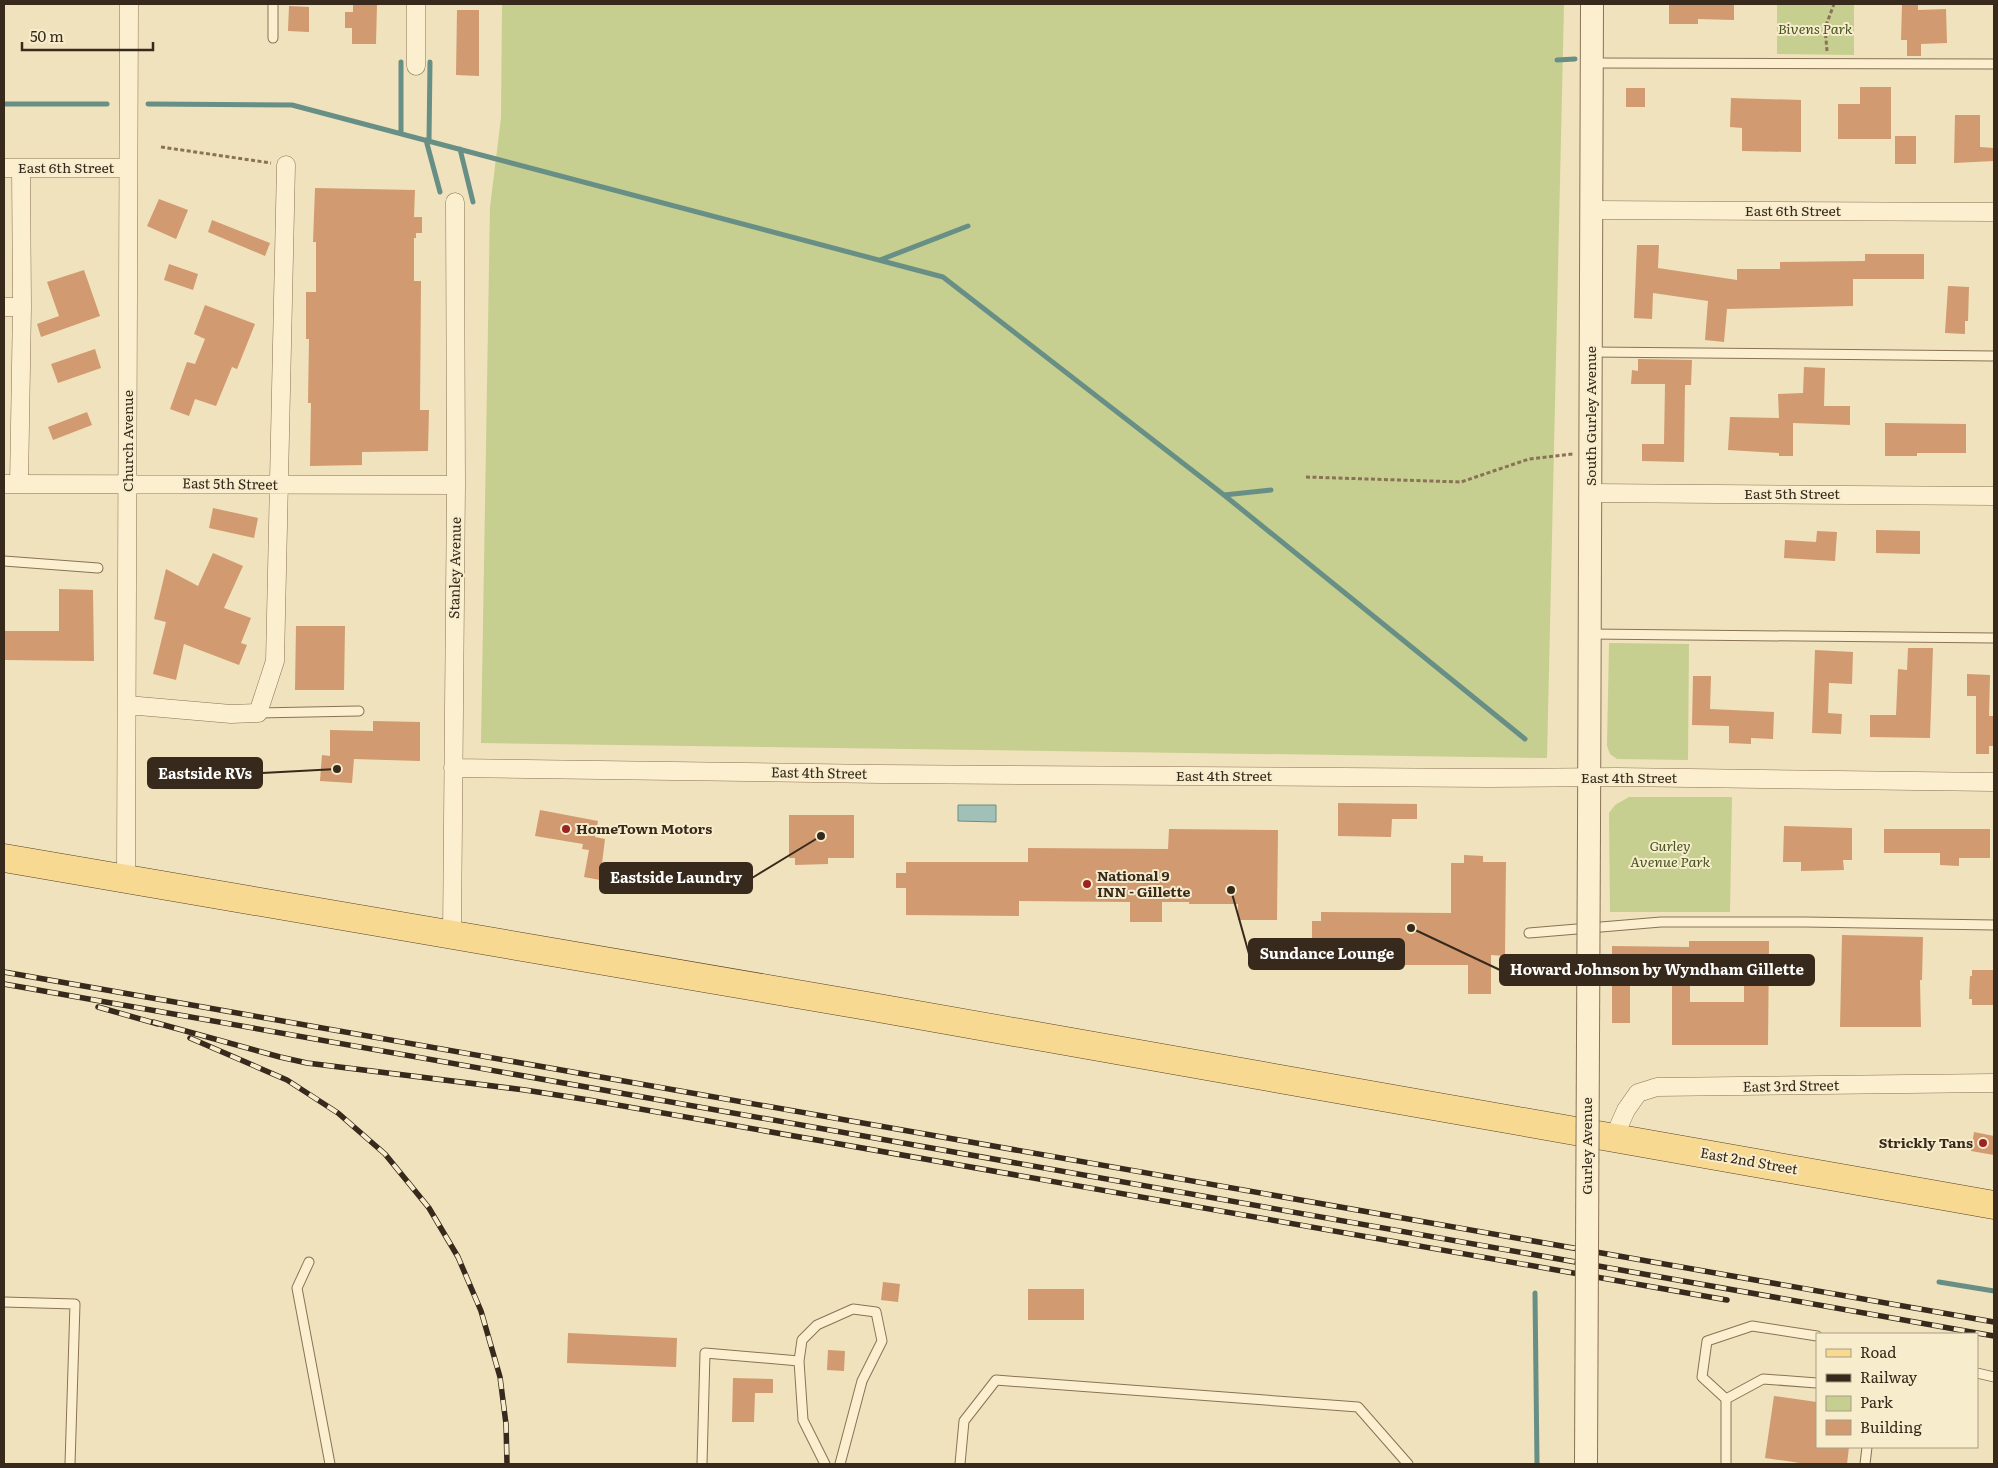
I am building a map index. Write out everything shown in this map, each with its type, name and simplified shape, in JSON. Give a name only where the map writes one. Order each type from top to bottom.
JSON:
[{"type":"main road","name":"East 2nd Street","points":[[4,858],[452,934],[1994,1205]]},
{"type":"street","name":"Church Avenue","points":[[126,878],[129,4]]},
{"type":"street","points":[[416,4],[416,66]]},
{"type":"street","name":"South Gurley Avenue","points":[[1589,827],[1592,4]]},
{"type":"street","points":[[127,705],[231,714],[258,713],[275,661],[286,165]]},
{"type":"street","name":"East 6th Street","points":[[12,168],[128,168]]},
{"type":"street","points":[[11,484],[22,307],[12,168]]},
{"type":"street","name":"Stanley Avenue","points":[[452,934],[456,485],[455,202]]},
{"type":"street","name":"East 6th Street","points":[[1592,210],[1994,212]]},
{"type":"street","points":[[4,307],[22,307]]},
{"type":"street","name":"East 5th Street","points":[[11,484],[456,485]]},
{"type":"street","name":"East 5th Street","points":[[1591,492],[1994,496]]},
{"type":"street","name":"East 4th Street","points":[[453,768],[890,774],[1994,782]]},
{"type":"street","name":"Gurley Avenue","points":[[1586,1464],[1589,827]]},
{"type":"street","name":"East 3rd Street","points":[[1614,1137],[1626,1110],[1638,1093],[1657,1087],[1994,1083]]},
{"type":"lane","points":[[273,38],[274,4]]},
{"type":"lane","points":[[1592,63],[1994,64]]},
{"type":"lane","points":[[1591,352],[1994,356]]},
{"type":"lane","points":[[4,561],[98,568]]},
{"type":"lane","points":[[1589,634],[1994,638]]},
{"type":"lane","points":[[258,713],[360,711]]},
{"type":"lane","points":[[1529,933],[1661,922],[1994,925]]},
{"type":"lane","points":[[309,1262],[297,1288],[330,1464]]},
{"type":"lane","points":[[4,1302],[76,1304],[70,1464]]},
{"type":"lane","points":[[825,1464],[803,1420],[799,1361],[802,1340],[817,1324],[853,1309],[876,1312],[882,1341],[862,1381],[840,1464]]},
{"type":"lane","points":[[1726,1464],[1726,1399],[1702,1377],[1707,1341],[1752,1326],[1816,1336]]},
{"type":"lane","points":[[702,1464],[705,1353],[799,1361]]},
{"type":"lane","points":[[1978,1373],[1994,1377]]},
{"type":"lane","points":[[960,1464],[964,1421],[996,1380],[1358,1407],[1408,1464]]},
{"type":"lane","points":[[1726,1399],[1763,1380],[1816,1384]]},
{"type":"lane","points":[[1865,1464],[1868,1448]]},
{"type":"path","points":[[1828,64],[1825,28],[1834,4]]},
{"type":"path","points":[[161,147],[286,165]]},
{"type":"path","points":[[1306,477],[1461,482],[1529,460],[1591,453]]},
{"type":"green space","points":[[502,4],[1564,4],[1547,758],[481,743],[490,207],[501,118]]},
{"type":"green space","name":"Bivens Park","points":[[1777,4],[1854,4],[1854,55],[1777,54]]},
{"type":"green space","points":[[1609,643],[1689,644],[1688,760],[1617,759],[1610,754],[1607,746]]},
{"type":"green space","name":"Gurley Avenue Park","points":[[1629,797],[1732,797],[1730,912],[1610,912],[1609,813],[1615,805]]},
{"type":"water","points":[[958,805],[996,805],[996,822],[958,821]]},
{"type":"building","points":[[353,4],[377,4],[376,44],[352,44],[352,28],[345,28],[345,12],[353,12]]},
{"type":"building","points":[[1669,4],[1734,4],[1734,20],[1698,19],[1698,24],[1669,24]]},
{"type":"building","points":[[1902,4],[1918,4],[1918,10],[1946,9],[1947,43],[1921,44],[1921,56],[1907,56],[1907,40],[1901,40]]},
{"type":"building","points":[[289,6],[309,7],[309,32],[288,31]]},
{"type":"building","points":[[457,10],[479,10],[479,76],[456,75]]},
{"type":"building","points":[[1860,87],[1891,87],[1891,139],[1838,139],[1838,104],[1860,104]]},
{"type":"building","points":[[1626,88],[1645,88],[1645,107],[1626,107]]},
{"type":"building","points":[[1731,98],[1801,100],[1801,152],[1742,151],[1742,128],[1730,127]]},
{"type":"building","points":[[1955,115],[1980,115],[1980,147],[1994,148],[1994,161],[1954,163]]},
{"type":"building","points":[[1895,136],[1916,136],[1916,164],[1895,164]]},
{"type":"building","points":[[315,188],[415,190],[414,217],[422,217],[422,233],[416,233],[416,238],[414,238],[414,281],[421,281],[420,410],[429,410],[428,451],[362,452],[362,465],[310,466],[311,403],[308,403],[309,339],[306,339],[306,292],[316,292],[316,242],[313,242]]},
{"type":"building","points":[[159,199],[188,210],[176,239],[147,226]]},
{"type":"building","points":[[212,220],[270,243],[265,256],[208,232]]},
{"type":"building","points":[[1637,245],[1659,245],[1658,268],[1737,280],[1737,269],[1780,269],[1780,262],[1865,261],[1865,254],[1924,254],[1924,279],[1853,279],[1853,306],[1727,309],[1724,342],[1705,340],[1708,301],[1653,293],[1652,319],[1634,318]]},
{"type":"building","points":[[169,264],[198,274],[193,290],[164,280]]},
{"type":"building","points":[[84,270],[100,316],[41,337],[37,324],[59,316],[47,282]]},
{"type":"building","points":[[1948,286],[1969,287],[1968,321],[1965,321],[1965,334],[1945,333]]},
{"type":"building","points":[[205,305],[255,324],[237,369],[232,367],[216,406],[195,399],[189,416],[170,409],[187,362],[195,364],[205,339],[194,334]]},
{"type":"building","points":[[95,349],[101,368],[58,383],[51,364]]},
{"type":"building","points":[[1638,359],[1692,360],[1691,385],[1685,385],[1684,462],[1642,461],[1642,444],[1664,444],[1665,384],[1631,384],[1632,370],[1638,371]]},
{"type":"building","points":[[1804,367],[1825,368],[1824,406],[1850,406],[1850,425],[1793,423],[1793,456],[1779,456],[1779,453],[1728,450],[1730,417],[1779,418],[1778,394],[1803,393]]},
{"type":"building","points":[[87,412],[92,425],[53,440],[48,427]]},
{"type":"building","points":[[1885,423],[1966,424],[1966,453],[1917,453],[1917,456],[1885,456]]},
{"type":"building","points":[[213,508],[258,518],[254,538],[209,528]]},
{"type":"building","points":[[1876,530],[1920,531],[1920,554],[1876,553]]},
{"type":"building","points":[[1817,531],[1837,532],[1835,561],[1784,558],[1785,540],[1816,542]]},
{"type":"building","points":[[213,553],[243,566],[224,608],[251,618],[241,643],[247,645],[239,665],[184,644],[176,680],[153,674],[166,622],[154,619],[166,569],[198,586]]},
{"type":"building","points":[[59,589],[93,590],[94,661],[4,660],[4,631],[59,631]]},
{"type":"building","points":[[296,626],[345,626],[344,690],[295,690]]},
{"type":"building","points":[[1908,648],[1933,648],[1930,738],[1870,737],[1870,715],[1896,715],[1898,669],[1907,670]]},
{"type":"building","points":[[1815,650],[1853,652],[1852,684],[1829,683],[1828,713],[1842,714],[1841,734],[1812,733]]},
{"type":"building","points":[[1967,674],[1990,675],[1989,716],[1994,716],[1994,746],[1989,746],[1989,754],[1976,754],[1976,696],[1967,696]]},
{"type":"building","points":[[1693,676],[1711,676],[1710,709],[1774,712],[1773,739],[1751,738],[1751,744],[1729,743],[1729,726],[1692,725]]},
{"type":"building","points":[[373,721],[420,722],[420,761],[354,759],[352,783],[320,781],[322,755],[330,756],[330,730],[373,731]]},
{"type":"building","points":[[1338,803],[1417,804],[1417,819],[1392,819],[1391,837],[1338,836]]},
{"type":"building","name":"HomeTown Motors","points":[[540,810],[598,821],[595,837],[605,839],[600,880],[584,877],[589,850],[582,849],[583,844],[535,836]]},
{"type":"building","points":[[789,815],[854,815],[854,858],[828,858],[828,864],[795,865],[795,858],[789,858]]},
{"type":"building","points":[[1784,826],[1852,828],[1852,860],[1843,860],[1844,870],[1801,871],[1801,862],[1783,862]]},
{"type":"building","points":[[1169,829],[1278,830],[1277,920],[1238,920],[1238,904],[1189,904],[1189,902],[1162,902],[1162,922],[1130,922],[1130,902],[1019,901],[1019,916],[906,915],[906,888],[896,888],[896,873],[906,873],[906,862],[1028,862],[1028,848],[1168,849]]},
{"type":"building","points":[[1884,829],[1990,829],[1990,858],[1959,858],[1959,866],[1940,865],[1940,853],[1884,853]]},
{"type":"building","points":[[1464,855],[1483,856],[1483,862],[1506,862],[1505,956],[1491,955],[1491,994],[1468,994],[1468,965],[1329,965],[1329,948],[1312,948],[1312,921],[1321,921],[1321,912],[1451,913],[1451,863],[1464,863]]},
{"type":"building","points":[[1842,935],[1923,937],[1922,980],[1920,980],[1921,1027],[1840,1027]]},
{"type":"building","points":[[1689,941],[1769,941],[1768,1045],[1672,1045],[1672,967],[1630,967],[1630,1023],[1612,1023],[1612,946],[1689,947]],"holes":[[[1690,964],[1744,964],[1744,1002],[1690,1002]]]},
{"type":"building","points":[[1972,970],[1994,970],[1994,1005],[1972,1005],[1972,999],[1969,999]]},
{"type":"building","name":"Strickly Tans","points":[[1974,1132],[1994,1136],[1994,1155],[1971,1151]]},
{"type":"building","points":[[883,1282],[900,1284],[898,1302],[881,1300]]},
{"type":"building","points":[[1028,1289],[1084,1289],[1084,1320],[1028,1320]]},
{"type":"building","points":[[568,1333],[677,1338],[676,1367],[567,1363]]},
{"type":"building","points":[[828,1350],[845,1351],[844,1371],[827,1370]]},
{"type":"building","points":[[733,1378],[773,1379],[773,1393],[755,1393],[754,1422],[732,1422]]},
{"type":"building","points":[[1774,1396],[1816,1402],[1816,1448],[1849,1448],[1847,1464],[1807,1464],[1765,1458]]},
{"type":"waterway","points":[[1557,60],[1575,59]]},
{"type":"waterway","points":[[401,62],[401,133]]},
{"type":"waterway","points":[[429,141],[430,62]]},
{"type":"waterway","points":[[4,104],[107,104]]},
{"type":"waterway","points":[[148,104],[292,105],[943,277],[1224,495],[1525,739]]},
{"type":"waterway","points":[[426,140],[440,192]]},
{"type":"waterway","points":[[460,149],[473,202]]},
{"type":"waterway","points":[[880,260],[968,226]]},
{"type":"waterway","points":[[1224,495],[1271,490]]},
{"type":"waterway","points":[[1939,1282],[1994,1291]]},
{"type":"waterway","points":[[1535,1293],[1537,1464]]},
{"type":"railway","points":[[4,972],[1994,1322]]},
{"type":"railway","points":[[4,984],[1977,1333]]},
{"type":"railway","points":[[98,1007],[158,1024]]},
{"type":"railway","points":[[153,1022],[307,1063],[525,1090],[589,1100],[1727,1300]]},
{"type":"railway","points":[[190,1038],[287,1080],[338,1113],[385,1154],[429,1208],[458,1257],[481,1311],[500,1377],[506,1424],[507,1464]]},
{"type":"railway","points":[[1978,1333],[1994,1336]]},
{"type":"place","name":"Eastside RVs","points":[[337,769]]},
{"type":"place","name":"HomeTown Motors","points":[[566,829]]},
{"type":"place","name":"Eastside Laundry","points":[[821,836]]},
{"type":"place","name":"National 9 INN - Gillette","points":[[1087,884]]},
{"type":"place","name":"Sundance Lounge","points":[[1231,890]]},
{"type":"place","name":"Howard Johnson by Wyndham Gillette","points":[[1411,928]]},
{"type":"place","name":"Strickly Tans","points":[[1983,1143]]}]
